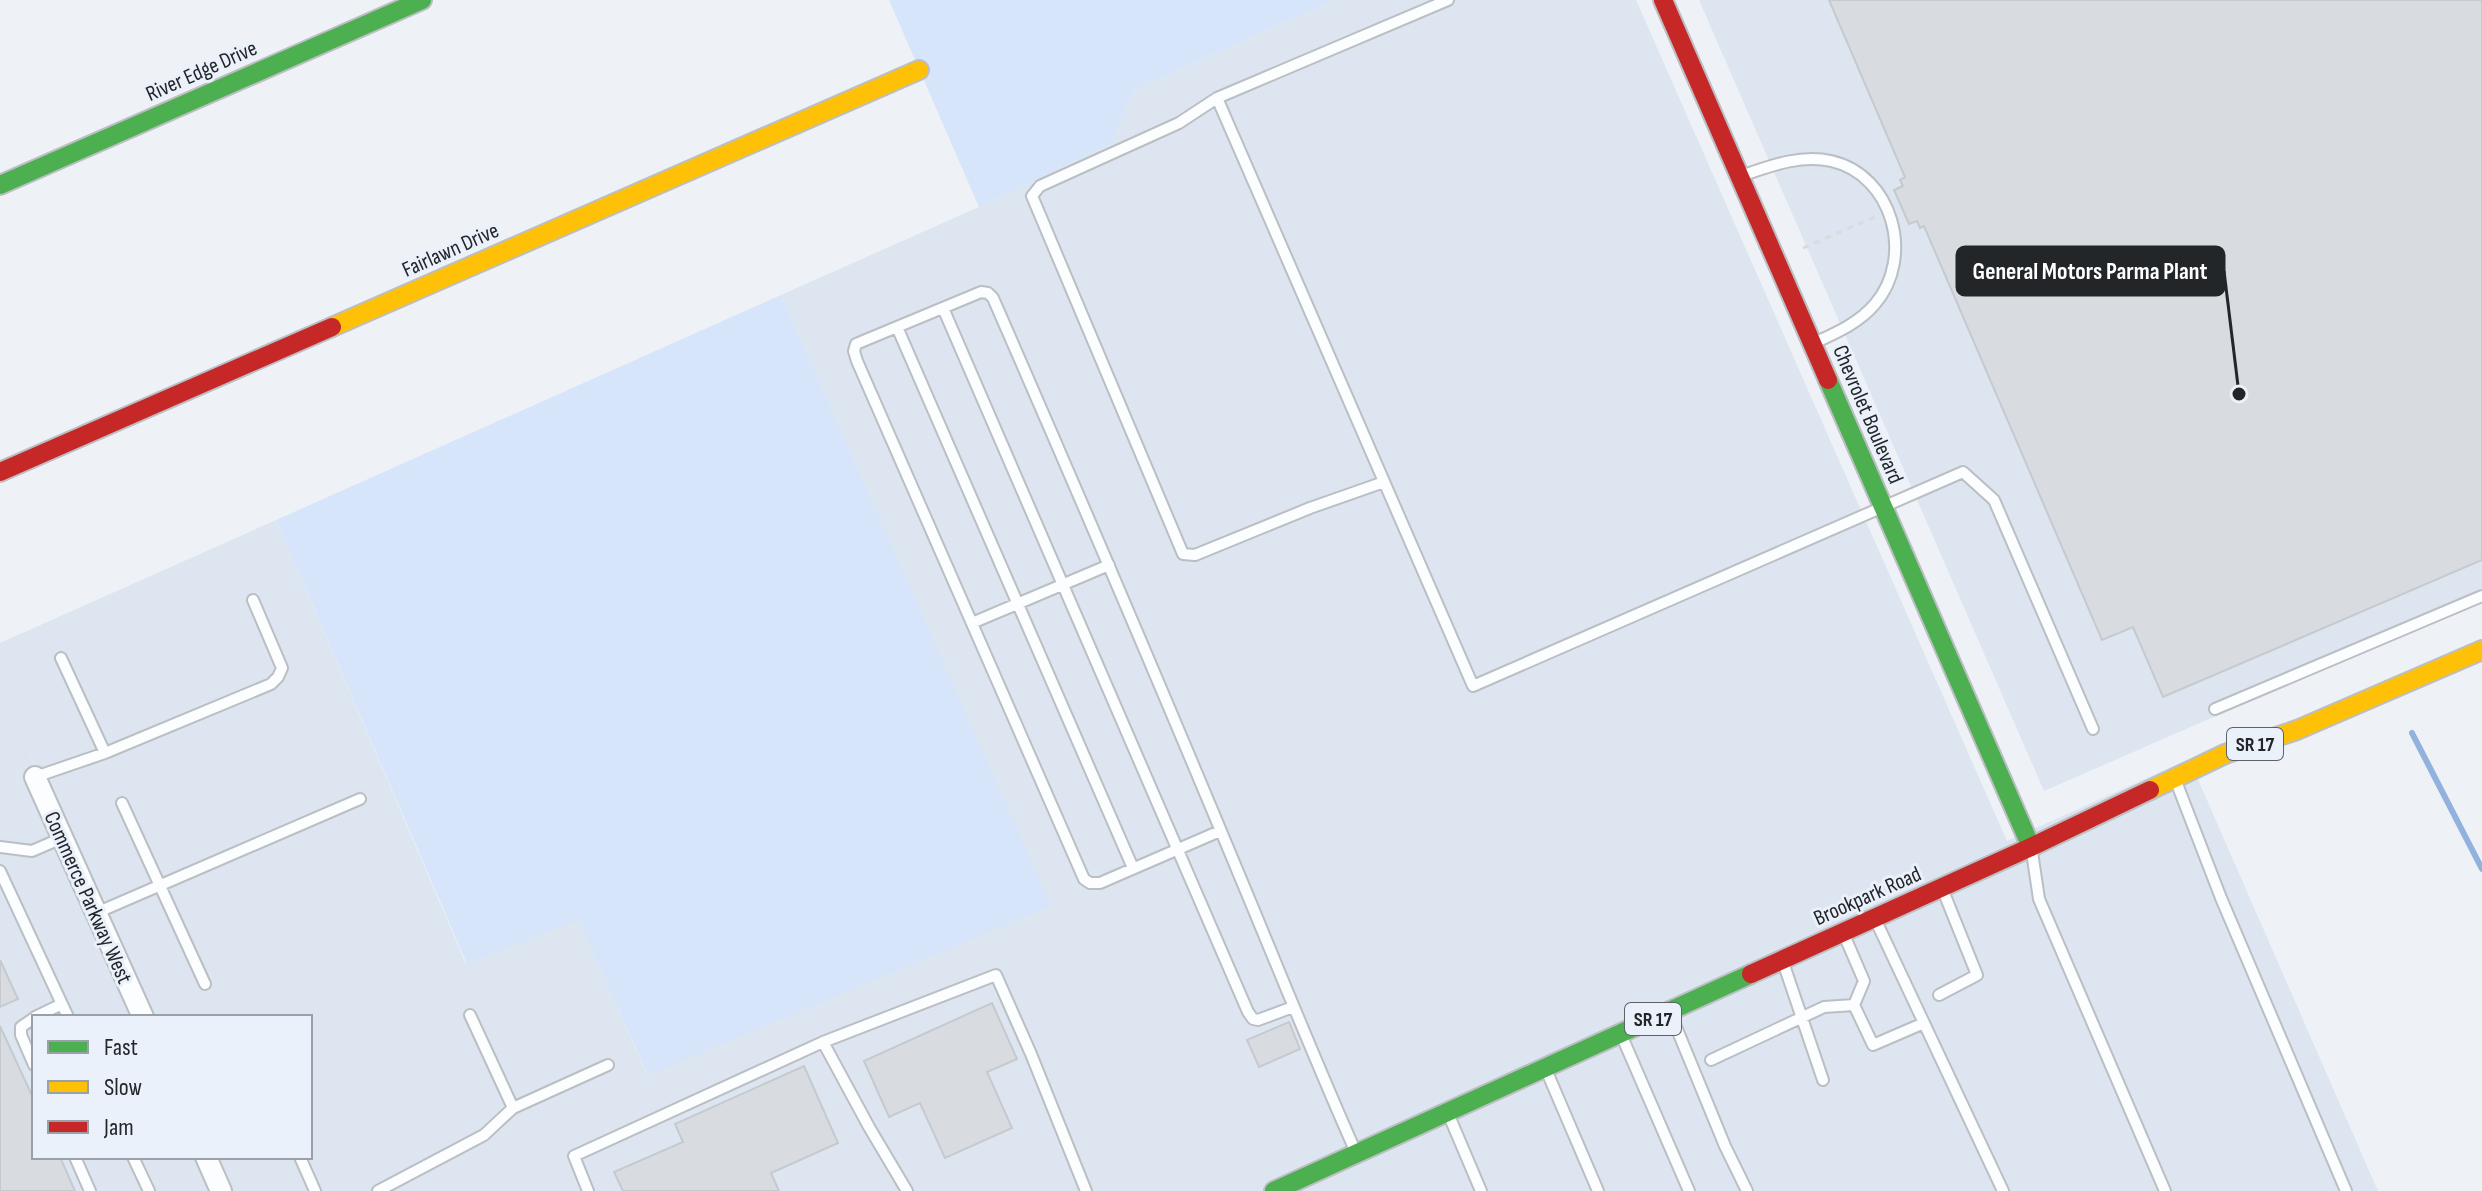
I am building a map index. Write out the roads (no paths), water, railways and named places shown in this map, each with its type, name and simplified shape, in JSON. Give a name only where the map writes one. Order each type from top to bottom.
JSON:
[{"type":"main road","name":"River Edge Drive","points":[[0,185],[422,0]]},
{"type":"main road","name":"Chevrolet Boulevard","points":[[1663,0],[2031,847]]},
{"type":"main road","name":"Fairlawn Drive","points":[[0,472],[919,70]]},
{"type":"main road","name":"Brookpark Road","points":[[1274,1191],[1942,888],[2225,754],[2297,730],[2482,650]]},
{"type":"street","name":"Commerce Parkway West","points":[[35,777],[142,1015]]},
{"type":"street","points":[[207,1159],[221,1191]]},
{"type":"lane","points":[[1384,482],[1310,508],[1195,555],[1183,554],[1032,196],[1040,186],[1179,123],[1217,98],[1448,0]]},
{"type":"lane","points":[[1217,98],[1473,686],[1963,472],[1994,500],[2093,729]]},
{"type":"lane","points":[[1740,176],[1786,161],[1830,160],[1851,168],[1864,179],[1888,212],[1897,244],[1896,259],[1887,286],[1866,314],[1812,344]]},
{"type":"lane","points":[[1220,831],[1100,883],[1090,883],[1084,879],[854,351],[856,344],[981,292],[993,298],[1109,565],[1356,1154]]},
{"type":"lane","points":[[943,308],[1253,1019],[1293,1007]]},
{"type":"lane","points":[[897,327],[1133,868]]},
{"type":"lane","points":[[972,623],[1109,565]]},
{"type":"lane","points":[[2215,709],[2482,596]]},
{"type":"lane","points":[[35,777],[105,753],[271,684],[282,668],[253,600]]},
{"type":"lane","points":[[61,658],[105,753]]},
{"type":"lane","points":[[2175,778],[2221,898],[2346,1191]]},
{"type":"lane","points":[[96,913],[360,799]]},
{"type":"lane","points":[[122,803],[205,984]]},
{"type":"lane","points":[[0,847],[32,851],[62,838]]},
{"type":"lane","points":[[2031,847],[2039,899],[2165,1191]]},
{"type":"lane","points":[[0,871],[67,1015]]},
{"type":"lane","points":[[1939,995],[1977,975],[1942,888]]},
{"type":"lane","points":[[1875,918],[2003,1191]]},
{"type":"lane","points":[[1843,933],[1864,981],[1854,1005],[1873,1045],[1924,1023]]},
{"type":"lane","points":[[1782,960],[1823,1080]]},
{"type":"lane","points":[[588,1191],[574,1156],[823,1042],[996,975],[1086,1191]]},
{"type":"lane","points":[[39,1015],[62,1004]]},
{"type":"lane","points":[[1711,1060],[1824,1007],[1854,1005]]},
{"type":"lane","points":[[1669,1011],[1747,1191]]},
{"type":"lane","points":[[470,1015],[513,1108]]},
{"type":"lane","points":[[32,1019],[21,1027],[21,1035],[32,1060]]},
{"type":"lane","points":[[1620,1034],[1689,1191]]},
{"type":"lane","points":[[823,1042],[907,1191]]},
{"type":"lane","points":[[378,1191],[484,1135],[513,1108],[608,1065]]},
{"type":"lane","points":[[1545,1068],[1598,1191]]},
{"type":"lane","points":[[1447,1112],[1481,1191]]},
{"type":"lane","points":[[76,1159],[90,1191]]},
{"type":"lane","points":[[134,1159],[149,1191]]},
{"type":"lane","points":[[301,1159],[315,1191]]},
{"type":"waterway","points":[[2412,733],[2482,869]]},
{"type":"place","name":"General Motors Parma Plant","points":[[2239,394]]}]
